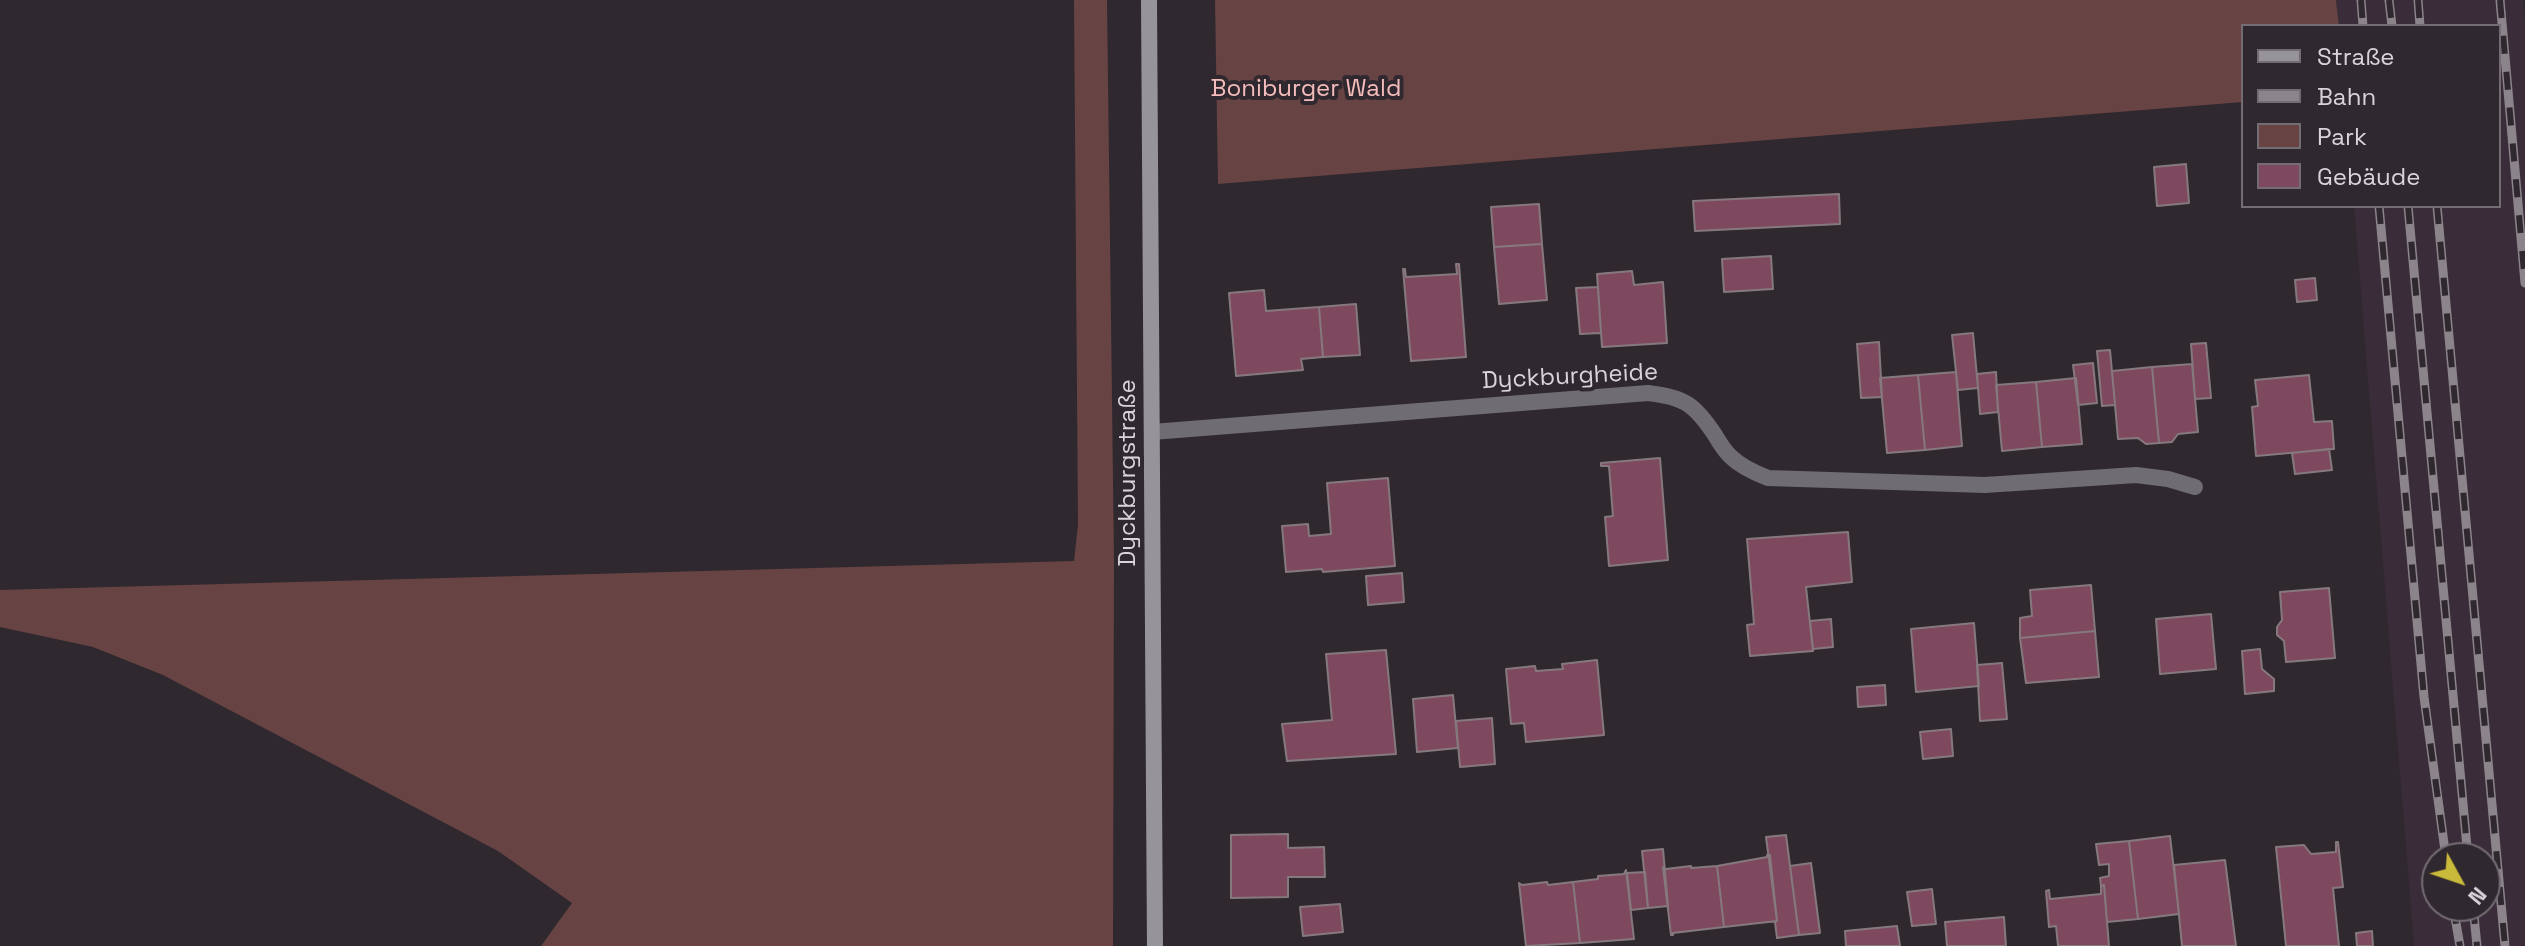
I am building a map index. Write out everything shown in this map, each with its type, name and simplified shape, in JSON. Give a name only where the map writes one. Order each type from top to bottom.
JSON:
[{"type":"street","name":"Dyckburgstraße","points":[[1149,0],[1155,946]]},
{"type":"street","name":"Dyckburgheide","points":[[1152,432],[1648,393],[1669,395],[1688,402],[1700,412],[1727,454],[1739,464],[1768,478],[1985,485],[2136,475],[2168,479],[2195,487]]},
{"type":"shaded area","points":[[2336,0],[2523,0],[2525,946],[2414,946],[2354,208],[2501,208],[2501,24],[2339,24]]},
{"type":"green space","points":[[1074,0],[1107,0],[1114,560],[1113,946],[541,946],[572,903],[498,851],[163,675],[93,647],[0,627],[0,590],[1074,561],[1078,525]]},
{"type":"green space","name":"Boniburger Wald","points":[[1215,0],[2336,0],[2339,24],[2241,24],[2241,102],[1218,184]]},
{"type":"building","points":[[2186,164],[2189,203],[2157,206],[2154,167]]},
{"type":"building","points":[[1839,194],[1840,224],[1695,231],[1693,201]]},
{"type":"building","points":[[1539,204],[1542,244],[1494,247],[1491,207]]},
{"type":"building","points":[[1542,244],[1547,300],[1499,304],[1494,247]]},
{"type":"building","points":[[1771,256],[1773,289],[1724,292],[1722,259]]},
{"type":"building","points":[[1456,264],[1459,264],[1466,357],[1411,361],[1403,269],[1406,277],[1457,274]]},
{"type":"building","points":[[1632,271],[1634,285],[1663,282],[1667,343],[1602,347],[1597,274]]},
{"type":"building","points":[[2315,278],[2317,300],[2297,302],[2295,280]]},
{"type":"building","points":[[1598,287],[1601,333],[1580,334],[1576,288]]},
{"type":"building","points":[[1264,290],[1266,311],[1319,307],[1323,357],[1301,359],[1303,370],[1236,376],[1229,293]]},
{"type":"building","points":[[1356,304],[1360,355],[1323,357],[1319,307]]},
{"type":"building","points":[[1973,333],[1978,388],[1958,390],[1952,335]]},
{"type":"building","points":[[1879,342],[1882,397],[1861,398],[1857,344]]},
{"type":"building","points":[[2206,343],[2211,398],[2195,399],[2191,344]]},
{"type":"building","points":[[2110,350],[2115,405],[2102,406],[2097,351]]},
{"type":"building","points":[[2093,363],[2097,403],[2078,405],[2073,365]]},
{"type":"building","points":[[2192,364],[2198,432],[2178,434],[2172,442],[2159,443],[2152,367]]},
{"type":"building","points":[[2152,367],[2159,443],[2146,444],[2138,438],[2118,439],[2112,371]]},
{"type":"building","points":[[1956,372],[1962,446],[1925,450],[1918,375]]},
{"type":"building","points":[[1996,372],[1998,412],[1980,414],[1977,374]]},
{"type":"building","points":[[1918,375],[1925,450],[1887,453],[1880,378]]},
{"type":"building","points":[[2309,375],[2314,422],[2332,421],[2334,449],[2256,456],[2252,407],[2258,406],[2255,380]]},
{"type":"building","points":[[2076,378],[2082,444],[2042,447],[2036,382]]},
{"type":"building","points":[[2036,382],[2042,447],[2002,451],[1996,385]]},
{"type":"building","points":[[2329,449],[2332,470],[2295,474],[2292,453]]},
{"type":"building","points":[[1660,458],[1668,560],[1609,566],[1605,517],[1613,516],[1609,466],[1601,466],[1601,463]]},
{"type":"building","points":[[1388,478],[1395,566],[1286,572],[1282,526],[1308,524],[1309,536],[1331,534],[1327,483]]},
{"type":"building","points":[[1848,532],[1852,582],[1806,587],[1813,651],[1750,656],[1747,625],[1754,624],[1747,539]]},
{"type":"building","points":[[1402,573],[1404,602],[1368,605],[1366,576]]},
{"type":"building","points":[[2091,585],[2095,631],[2020,638],[2020,618],[2032,616],[2030,590]]},
{"type":"building","points":[[2329,588],[2335,658],[2286,662],[2284,641],[2277,635],[2277,627],[2282,620],[2280,592]]},
{"type":"building","points":[[2211,614],[2216,669],[2160,674],[2156,619]]},
{"type":"building","points":[[1831,619],[1833,647],[1813,649],[1810,621]]},
{"type":"building","points":[[1974,623],[1979,686],[1916,692],[1911,629]]},
{"type":"building","points":[[2095,631],[2099,677],[2026,683],[2020,638]]},
{"type":"building","points":[[2260,649],[2262,669],[2274,679],[2274,691],[2245,694],[2242,651]]},
{"type":"building","points":[[1386,650],[1396,754],[1287,761],[1282,724],[1332,720],[1326,654]]},
{"type":"building","points":[[1597,660],[1604,735],[1526,742],[1524,723],[1511,724],[1506,669],[1535,666],[1536,671],[1563,669],[1562,664]]},
{"type":"building","points":[[2002,663],[2007,719],[1980,721],[1977,665]]},
{"type":"building","points":[[1885,685],[1886,705],[1858,707],[1857,687]]},
{"type":"building","points":[[1453,695],[1458,748],[1417,752],[1413,699]]},
{"type":"building","points":[[1492,718],[1495,764],[1460,767],[1456,721]]},
{"type":"building","points":[[1951,729],[1953,756],[1923,759],[1920,732]]},
{"type":"building","points":[[1288,834],[1288,848],[1324,847],[1325,877],[1288,877],[1288,897],[1231,898],[1231,835]]},
{"type":"building","points":[[1786,835],[1799,935],[1777,938],[1766,837]]},
{"type":"building","points":[[2170,836],[2179,914],[2138,919],[2129,841]]},
{"type":"building","points":[[2129,841],[2138,919],[2107,922],[2104,885],[2101,886],[2100,878],[2109,876],[2109,864],[2099,865],[2096,844]]},
{"type":"building","points":[[2336,842],[2343,887],[2333,888],[2339,946],[2286,946],[2276,847],[2304,845],[2311,854],[2336,852]]},
{"type":"building","points":[[1663,849],[1668,906],[1648,908],[1642,851]]},
{"type":"building","points":[[1770,855],[1777,921],[1724,927],[1717,866]]},
{"type":"building","points":[[2225,860],[2236,946],[2182,946],[2174,865]]},
{"type":"building","points":[[1811,863],[1820,933],[1799,935],[1790,866]]},
{"type":"building","points":[[1717,866],[1724,927],[1671,935],[1663,867]]},
{"type":"building","points":[[1626,870],[1634,939],[1580,943],[1573,882],[1624,874]]},
{"type":"building","points":[[1645,872],[1648,908],[1631,910],[1627,873]]},
{"type":"building","points":[[1547,882],[1548,885],[1573,882],[1580,943],[1526,946],[1519,883]]},
{"type":"building","points":[[2104,885],[2109,946],[2058,946],[2056,926],[2049,927],[2046,891],[2049,890],[2050,899],[2101,894],[2101,886]]},
{"type":"building","points":[[1932,889],[1936,924],[1912,926],[1907,892]]},
{"type":"building","points":[[1340,904],[1343,932],[1303,936],[1300,907]]},
{"type":"building","points":[[2004,917],[2006,946],[1947,946],[1945,922]]},
{"type":"building","points":[[1897,926],[1900,946],[1846,946],[1845,931]]},
{"type":"building","points":[[2372,931],[2373,946],[2357,946],[2356,933]]},
{"type":"railway","points":[[2361,0],[2363,24]]},
{"type":"railway","points":[[2389,0],[2392,24]]},
{"type":"railway","points":[[2418,0],[2420,24]]},
{"type":"railway","points":[[2500,0],[2525,283]]},
{"type":"railway","points":[[2379,208],[2424,697],[2444,842]]},
{"type":"railway","points":[[2408,208],[2467,842]]},
{"type":"railway","points":[[2437,208],[2505,946]]},
{"type":"railway","points":[[2456,922],[2460,946]]},
{"type":"railway","points":[[2475,922],[2477,946]]}]
